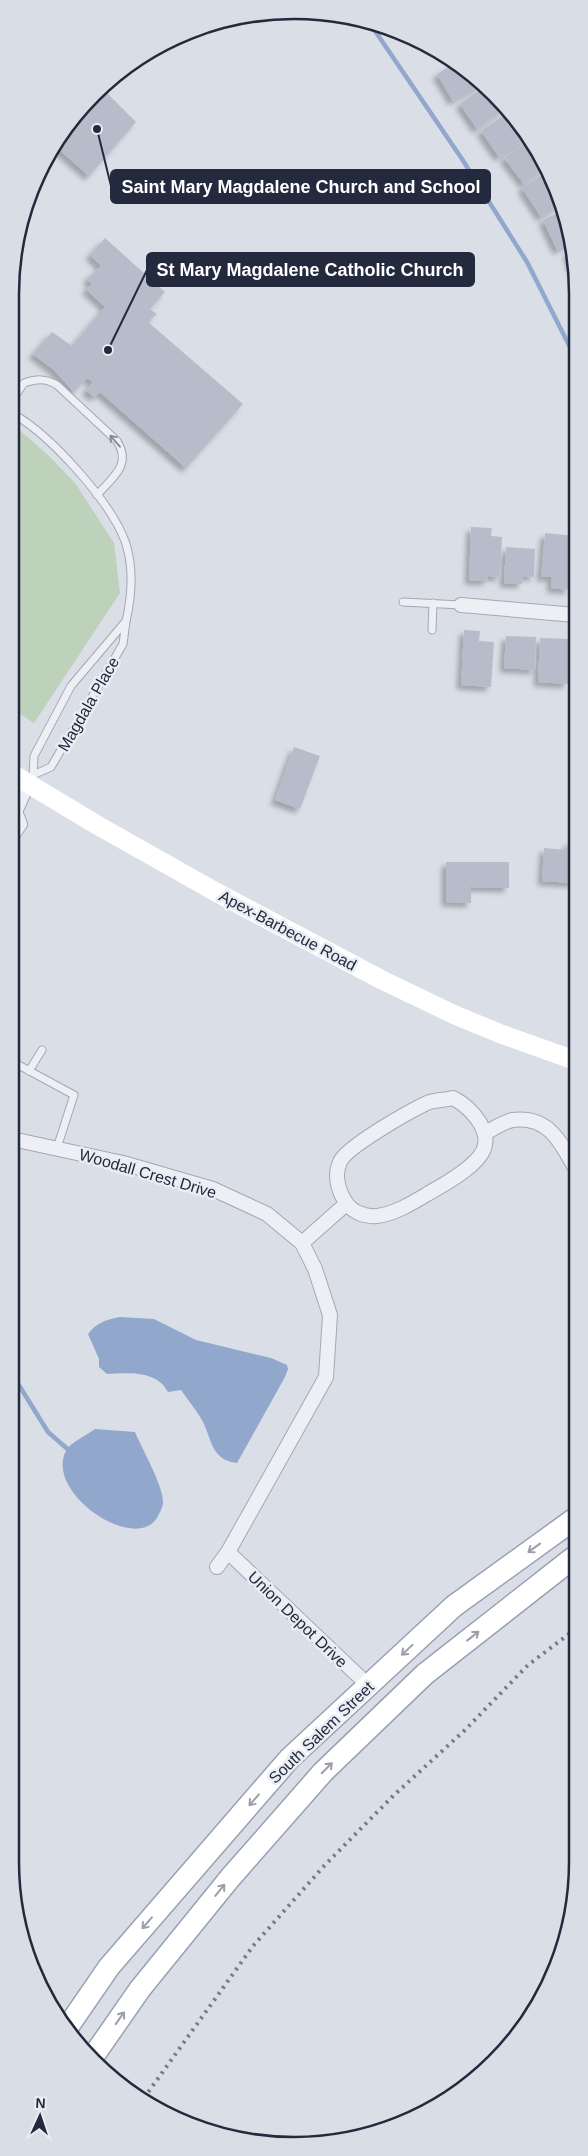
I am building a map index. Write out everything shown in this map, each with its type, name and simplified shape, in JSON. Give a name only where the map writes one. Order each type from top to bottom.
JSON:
[{"type":"main road","name":"South Salem Street","points":[[71,2023],[109,1967],[289,1759],[454,1606],[569,1523]]},
{"type":"main road","name":"South Salem Street","points":[[96,2053],[140,1989],[230,1878],[323,1772],[424,1674],[569,1561]]},
{"type":"street","points":[[461,606],[569,615]]},
{"type":"street","points":[[19,797],[25,778]]},
{"type":"street","name":"Apex-Barbecue Road","points":[[25,778],[104,829],[197,882],[384,981],[463,1019],[569,1058]]},
{"type":"street","points":[[453,1098],[463,1103],[475,1115],[485,1133],[485,1146],[477,1160],[448,1182],[420,1198],[378,1216],[360,1214],[346,1204],[340,1193],[336,1176],[340,1160],[354,1146],[428,1102],[453,1098]]},
{"type":"street","points":[[485,1133],[513,1120],[530,1121],[547,1128],[558,1137],[569,1157]]},
{"type":"street","name":"Woodall Crest Drive","points":[[19,1140],[123,1163],[213,1188],[267,1214],[302,1243],[315,1269],[330,1315],[326,1377],[228,1552],[217,1567]]},
{"type":"street","points":[[302,1243],[346,1204]]},
{"type":"street","name":"Union Depot Drive","points":[[228,1552],[368,1686]]},
{"type":"lane","points":[[19,390],[24,383],[39,379],[48,380],[57,385],[117,441],[123,450],[124,461],[118,472],[97,495]]},
{"type":"lane","name":"Magdala Place","points":[[19,417],[58,450],[97,495],[125,540],[132,575],[131,598],[123,644],[51,767],[25,778]]},
{"type":"lane","points":[[404,602],[461,606]]},
{"type":"lane","points":[[432,630],[433,604]]},
{"type":"lane","name":"Magdala Place","points":[[25,778],[34,756],[71,686],[126,620]]},
{"type":"lane","points":[[29,1071],[42,1050]]},
{"type":"lane","points":[[19,1065],[74,1095],[57,1148]]},
{"type":"green space","points":[[19,430],[49,456],[75,483],[114,543],[120,593],[34,723],[19,713]]},
{"type":"water","points":[[120,1317],[154,1319],[196,1340],[271,1358],[287,1365],[288,1369],[285,1377],[237,1463],[222,1458],[217,1453],[202,1420],[181,1390],[168,1392],[163,1385],[149,1376],[133,1373],[107,1374],[99,1367],[99,1359],[88,1334],[102,1322]]},
{"type":"water","points":[[95,1429],[135,1432],[160,1486],[162,1495],[163,1504],[158,1516],[147,1526],[132,1528],[114,1524],[95,1514],[79,1500],[67,1483],[63,1466],[67,1449]]},
{"type":"building","points":[[449,67],[476,88],[453,101],[437,74]]},
{"type":"building","points":[[479,90],[500,112],[477,129],[460,104]]},
{"type":"building","points":[[107,93],[136,122],[89,176],[60,150],[76,126]]},
{"type":"building","points":[[503,116],[523,141],[499,157],[481,131]]},
{"type":"building","points":[[524,143],[540,171],[524,184],[504,158]]},
{"type":"building","points":[[542,175],[556,208],[541,217],[522,188]]},
{"type":"building","points":[[557,213],[565,246],[557,250],[543,220]]},
{"type":"building","points":[[105,238],[165,292],[150,309],[157,314],[148,322],[243,404],[186,468],[100,392],[94,397],[86,390],[93,382],[87,378],[74,392],[54,370],[33,354],[52,332],[72,346],[105,307],[86,289],[92,284],[87,279],[101,266],[90,255]]},
{"type":"building","points":[[471,527],[492,528],[491,536],[502,537],[500,577],[488,576],[487,581],[469,580]]},
{"type":"building","points":[[545,533],[569,535],[569,590],[551,588],[552,577],[541,577]]},
{"type":"building","points":[[506,547],[535,549],[534,577],[523,576],[522,584],[504,583]]},
{"type":"building","points":[[464,630],[480,631],[479,641],[494,642],[491,687],[461,685]]},
{"type":"building","points":[[506,636],[536,637],[535,670],[504,668]]},
{"type":"building","points":[[540,638],[569,639],[568,684],[538,682]]},
{"type":"building","points":[[294,747],[320,756],[300,809],[275,800]]},
{"type":"building","points":[[569,842],[569,883],[542,881],[544,848],[567,850]]},
{"type":"building","points":[[446,862],[509,862],[509,888],[471,887],[471,903],[446,902]]},
{"type":"waterway","points":[[375,31],[462,159],[527,262],[569,345]]},
{"type":"waterway","points":[[19,1385],[48,1432],[71,1452]]},
{"type":"railway","points":[[147,2094],[253,1946],[324,1866],[393,1796],[465,1730],[528,1665],[569,1634]]},
{"type":"place","name":"Saint Mary Magdalene Church and School","points":[[97,129]]},
{"type":"place","name":"St Mary Magdalene Catholic Church","points":[[108,350]]}]
